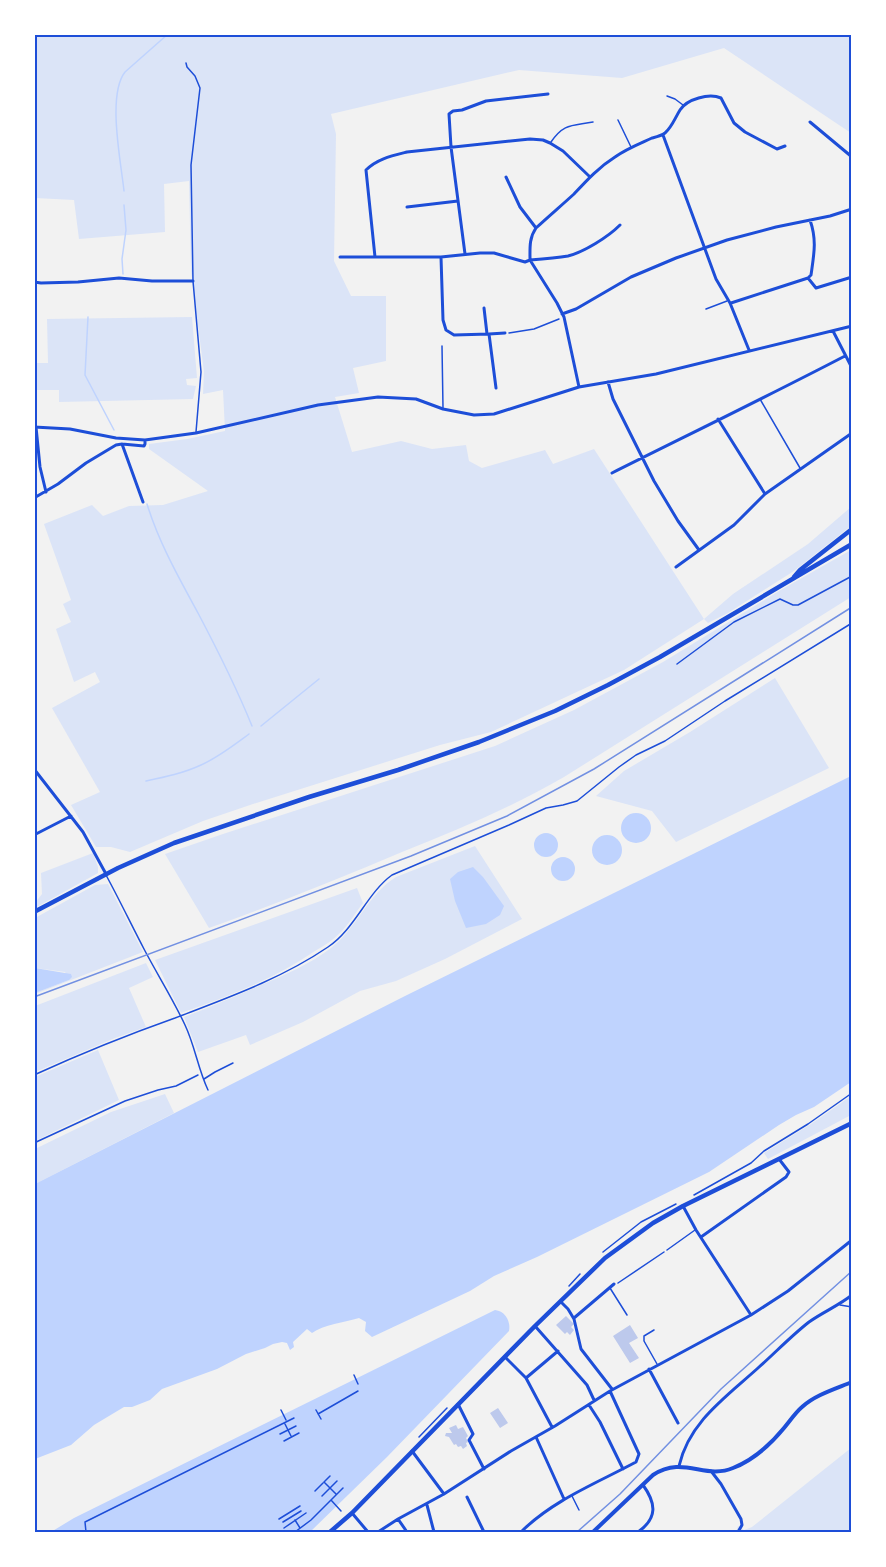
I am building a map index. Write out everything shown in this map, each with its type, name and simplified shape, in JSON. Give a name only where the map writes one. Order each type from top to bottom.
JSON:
[{"type":"main road","points":[[793,579],[800,570],[852,529]]},
{"type":"main road","points":[[34,912],[164,847],[479,742],[555,711],[608,686],[660,657],[852,544]]},
{"type":"main road","points":[[330,1533],[605,1258],[653,1223],[683,1206],[852,1123]]},
{"type":"street","points":[[465,254],[449,114],[486,101],[548,94]]},
{"type":"street","points":[[579,387],[563,315],[530,260],[530,243],[536,228],[616,156],[663,135],[684,105],[691,101],[717,96],[724,102],[734,123],[745,132],[777,148],[786,146]]},
{"type":"street","points":[[810,122],[852,157]]},
{"type":"street","points":[[663,135],[716,279],[729,302],[749,350]]},
{"type":"street","points":[[375,257],[366,170],[377,161],[389,156],[407,152],[530,139],[550,143],[576,162],[590,177]]},
{"type":"street","points":[[506,177],[520,207],[536,228]]},
{"type":"street","points":[[407,207],[459,201]]},
{"type":"street","points":[[563,315],[656,266],[705,248],[753,233],[852,209]]},
{"type":"street","points":[[729,302],[808,279],[811,275],[815,246],[810,220]]},
{"type":"street","points":[[340,257],[441,257],[494,253],[525,262],[577,253],[613,232],[620,225]]},
{"type":"street","points":[[441,257],[443,320],[446,330],[454,335],[505,333]]},
{"type":"street","points":[[808,279],[816,288],[852,277]]},
{"type":"street","points":[[34,282],[41,284],[119,278],[193,281]]},
{"type":"street","points":[[484,308],[496,388]]},
{"type":"street","points":[[46,492],[35,427],[70,429],[145,440],[196,433],[318,405],[378,397],[416,399],[443,409],[474,416],[494,414],[579,387],[656,374],[852,326]]},
{"type":"street","points":[[832,331],[852,368]]},
{"type":"street","points":[[612,473],[845,356]]},
{"type":"street","points":[[608,382],[613,399],[667,504],[699,550]]},
{"type":"street","points":[[718,419],[765,494]]},
{"type":"street","points":[[676,567],[734,525],[765,494],[852,433]]},
{"type":"street","points":[[34,498],[116,445],[144,446],[145,440]]},
{"type":"street","points":[[122,444],[143,502]]},
{"type":"street","points":[[34,769],[83,832],[106,874]]},
{"type":"street","points":[[34,835],[71,816]]},
{"type":"street","points":[[701,1237],[786,1177],[789,1172],[779,1159]]},
{"type":"street","points":[[683,1206],[751,1315]]},
{"type":"street","points":[[378,1533],[611,1390],[751,1315],[788,1291],[852,1240]]},
{"type":"street","points":[[574,1319],[614,1284]]},
{"type":"street","points":[[679,1466],[686,1443],[706,1416],[809,1323],[852,1295]]},
{"type":"street","points":[[520,1533],[531,1521],[564,1499],[636,1462],[639,1454],[611,1390],[581,1349],[574,1319],[561,1302]]},
{"type":"street","points":[[535,1326],[587,1385],[594,1400]]},
{"type":"street","points":[[526,1378],[558,1351]]},
{"type":"street","points":[[504,1357],[526,1378],[552,1427]]},
{"type":"street","points":[[649,1369],[678,1423]]},
{"type":"street","points":[[593,1533],[659,1470],[679,1466],[711,1471],[729,1470],[745,1462],[770,1443],[808,1402],[852,1382]]},
{"type":"street","points":[[458,1404],[473,1434],[469,1440],[484,1469]]},
{"type":"street","points":[[588,1404],[600,1422],[623,1469]]},
{"type":"street","points":[[536,1437],[564,1499]]},
{"type":"street","points":[[412,1451],[444,1494]]},
{"type":"street","points":[[711,1471],[741,1520],[742,1525],[738,1533]]},
{"type":"street","points":[[638,1533],[647,1526],[653,1514],[652,1499],[643,1485]]},
{"type":"street","points":[[467,1497],[484,1533]]},
{"type":"street","points":[[426,1505],[434,1533]]},
{"type":"street","points":[[352,1513],[368,1533]]},
{"type":"street","points":[[398,1519],[407,1533]]},
{"type":"street","points":[[387,1527],[391,1533]]},
{"type":"lane","points":[[186,63],[200,88],[191,165],[193,281],[201,372],[196,433]]},
{"type":"lane","points":[[667,96],[684,105]]},
{"type":"lane","points":[[618,120],[632,147]]},
{"type":"lane","points":[[550,143],[566,126],[593,122]]},
{"type":"lane","points":[[706,309],[729,302]]},
{"type":"lane","points":[[442,346],[443,409]]},
{"type":"lane","points":[[760,398],[800,468]]},
{"type":"lane","points":[[34,1075],[95,1048],[220,1002],[276,976],[328,947],[343,935],[387,878],[546,808],[577,801],[619,766],[665,741],[725,701],[852,623]]},
{"type":"lane","points":[[106,874],[180,1016],[195,1048],[208,1090]]},
{"type":"lane","points":[[204,1080],[233,1063]]},
{"type":"lane","points":[[667,1250],[696,1230]]},
{"type":"lane","points":[[609,1287],[627,1315]]},
{"type":"lane","points":[[839,1305],[852,1307]]},
{"type":"lane","points":[[654,1330],[644,1336],[644,1341],[657,1365]]},
{"type":"lane","points":[[572,1495],[579,1510]]},
{"type":"path","points":[[505,333],[534,329],[563,315]]},
{"type":"path","points":[[676,663],[742,617],[780,599],[798,605],[852,576]]},
{"type":"path","points":[[34,1143],[125,1101],[158,1089],[176,1086],[202,1074]]},
{"type":"path","points":[[690,1197],[751,1163],[764,1151],[852,1094]]},
{"type":"path","points":[[620,1283],[667,1250]]},
{"type":"path","points":[[354,1375],[358,1384]]},
{"type":"path","points":[[318,1414],[358,1391]]},
{"type":"path","points":[[281,1410],[291,1437]]},
{"type":"path","points":[[316,1410],[321,1419]]},
{"type":"path","points":[[86,1533],[85,1522],[294,1419]]},
{"type":"path","points":[[280,1434],[296,1426]]},
{"type":"path","points":[[284,1441],[299,1433]]},
{"type":"path","points":[[315,1491],[330,1476]]},
{"type":"path","points":[[322,1496],[337,1481]]},
{"type":"path","points":[[324,1482],[336,1495]]},
{"type":"path","points":[[295,1533],[344,1488]]},
{"type":"path","points":[[331,1500],[341,1511]]},
{"type":"path","points":[[279,1519],[300,1506]]},
{"type":"path","points":[[284,1522],[301,1511]]},
{"type":"path","points":[[290,1512],[301,1529]]},
{"type":"path","points":[[284,1528],[306,1513]]},
{"type":"shaded area","points":[[35,35],[851,35],[851,133],[724,48],[622,78],[519,70],[331,114],[336,134],[334,261],[351,296],[386,296],[386,361],[353,368],[359,393],[335,397],[352,452],[401,441],[432,449],[466,445],[469,461],[482,468],[545,450],[553,464],[594,449],[704,619],[624,670],[491,732],[440,745],[253,804],[203,821],[130,852],[111,847],[96,847],[71,805],[100,792],[52,708],[100,682],[95,672],[74,682],[56,629],[71,622],[63,604],[71,600],[44,524],[92,505],[103,516],[129,506],[163,505],[208,491],[149,449],[149,444],[225,431],[223,390],[203,394],[204,372],[191,271],[189,181],[164,184],[165,232],[79,239],[74,200],[35,198]]},
{"type":"shaded area","points":[[192,317],[197,378],[186,379],[187,385],[196,386],[193,399],[59,402],[59,390],[35,390],[35,363],[48,363],[47,319]]},
{"type":"shaded area","points":[[851,507],[851,526],[794,571],[728,613],[708,623],[704,619],[733,594],[808,544]]},
{"type":"shaded area","points":[[851,550],[851,597],[564,777],[484,818],[330,882],[209,928],[165,854],[495,746],[574,710],[663,662]]},
{"type":"shaded area","points":[[775,678],[829,768],[676,842],[652,811],[596,796],[624,771]]},
{"type":"shaded area","points":[[475,846],[522,919],[445,959],[396,981],[360,991],[303,1022],[250,1045],[246,1035],[198,1052],[184,1017],[279,977],[315,959],[340,940],[386,884],[396,877]]},
{"type":"shaded area","points":[[93,853],[98,873],[35,908],[35,903],[42,894],[41,873]]},
{"type":"shaded area","points":[[108,884],[143,952],[35,994],[69,980],[65,972],[35,968],[35,918],[95,885]]},
{"type":"shaded area","points":[[357,888],[363,903],[344,929],[328,943],[267,979],[181,1013],[155,960]]},
{"type":"shaded area","points":[[146,963],[153,977],[129,988],[146,1027],[35,1072],[35,1006]]},
{"type":"shaded area","points":[[98,1050],[119,1100],[35,1141],[35,1077]]},
{"type":"shaded area","points":[[165,1094],[174,1113],[35,1184],[35,1149],[111,1112]]},
{"type":"shaded area","points":[[851,1096],[851,1115],[768,1159],[764,1153]]},
{"type":"shaded area","points":[[851,1448],[851,1532],[736,1532],[738,1526],[744,1530],[752,1527]]},
{"type":"water","points":[[851,776],[851,1082],[814,1107],[779,1125],[709,1172],[372,1337],[365,1331],[366,1322],[359,1318],[328,1326],[312,1333],[307,1329],[293,1342],[294,1347],[290,1350],[287,1343],[273,1344],[246,1354],[217,1369],[162,1389],[150,1400],[132,1407],[124,1407],[94,1425],[71,1445],[35,1459],[35,1184],[405,996]]},
{"type":"water","points":[[636,813],[647,817],[651,828],[647,839],[636,843],[625,839],[621,828],[625,817]]},
{"type":"water","points":[[546,833],[551,834],[557,840],[557,850],[551,856],[546,857],[541,856],[535,850],[534,845],[535,840],[541,834]]},
{"type":"water","points":[[607,835],[618,839],[622,850],[618,861],[607,865],[596,861],[592,850],[596,839]]},
{"type":"water","points":[[563,857],[568,858],[574,864],[574,874],[568,880],[563,881],[558,880],[552,874],[551,869],[552,864],[558,858]]},
{"type":"water","points":[[473,867],[504,906],[500,915],[486,924],[466,928],[455,901],[450,879],[458,872]]},
{"type":"water","points":[[35,968],[71,974],[72,977],[35,993]]},
{"type":"water","points":[[495,1310],[502,1312],[506,1317],[509,1331],[387,1457],[310,1532],[51,1532],[74,1518]]},
{"type":"building","points":[[566,1316],[574,1324],[571,1327],[574,1330],[570,1335],[567,1332],[565,1334],[556,1325]]},
{"type":"building","points":[[630,1325],[638,1338],[629,1343],[639,1358],[630,1363],[613,1336]]},
{"type":"building","points":[[498,1408],[508,1423],[500,1428],[490,1413]]},
{"type":"building","points":[[456,1425],[458,1429],[463,1427],[468,1436],[467,1446],[463,1449],[461,1446],[454,1445],[449,1437],[445,1436],[446,1433],[452,1433],[449,1428]]},
{"type":"waterway","points":[[124,191],[116,112],[120,83],[125,72],[168,34]]},
{"type":"waterway","points":[[123,274],[122,259],[126,230],[124,205]]},
{"type":"waterway","points":[[88,317],[85,375],[114,430]]},
{"type":"waterway","points":[[147,504],[163,546],[219,655],[252,726]]},
{"type":"waterway","points":[[261,726],[319,679]]},
{"type":"waterway","points":[[146,781],[181,773],[201,765],[220,755],[249,734]]},
{"type":"railway","points":[[34,997],[411,856],[507,816],[594,769],[852,607]]},
{"type":"railway","points":[[577,1532],[620,1494],[721,1389],[852,1271]]}]
